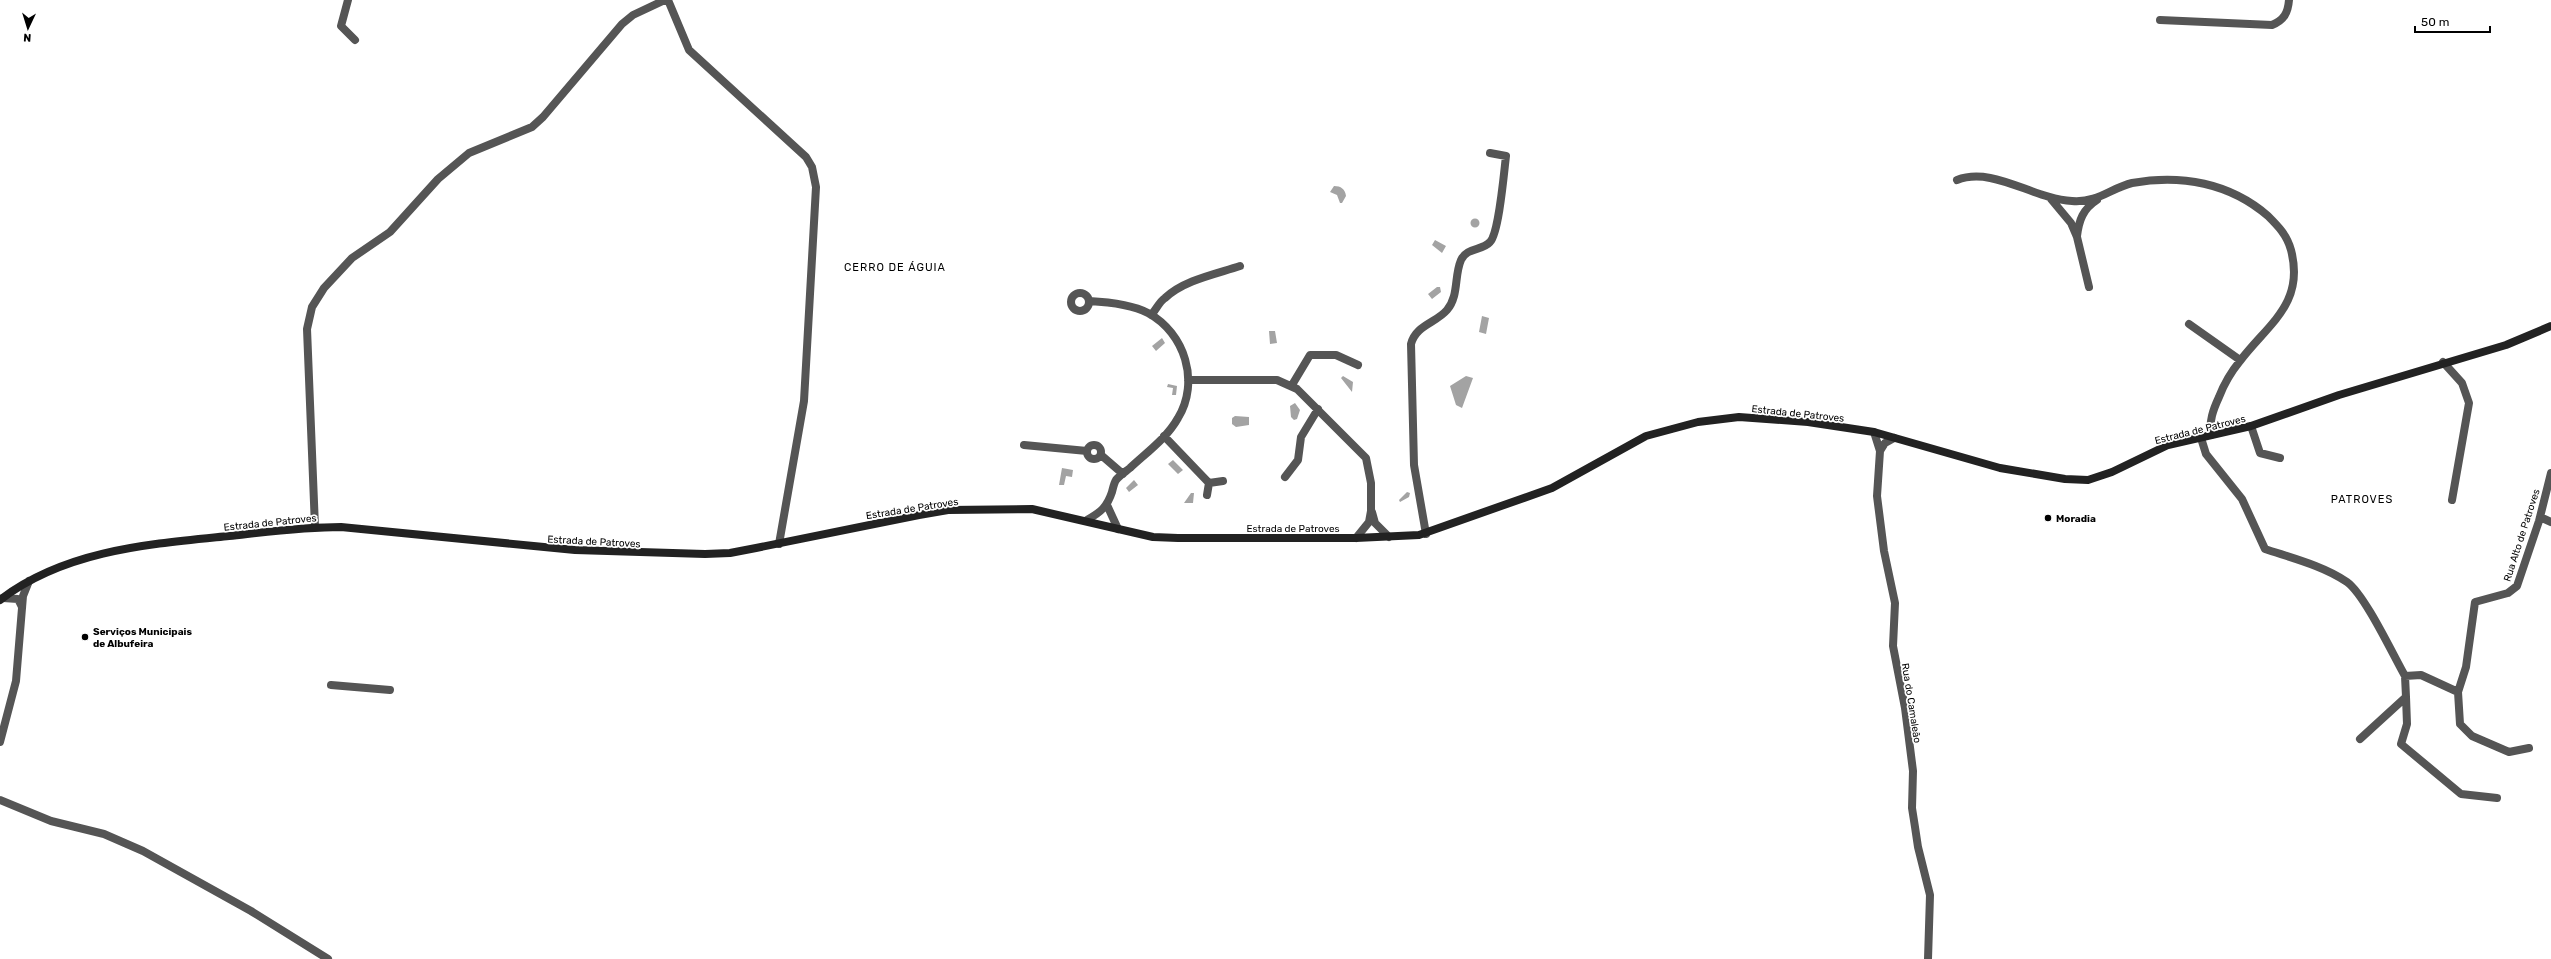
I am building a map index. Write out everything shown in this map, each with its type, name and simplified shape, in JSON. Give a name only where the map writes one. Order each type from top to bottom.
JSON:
[{"type":"street","points":[[348,0],[341,26],[355,40]]},
{"type":"street","points":[[643,0],[650,6]]},
{"type":"street","points":[[315,527],[307,329],[312,307],[320,294],[352,258],[390,232],[438,179],[469,153],[532,127],[543,117],[622,24],[650,6],[667,0],[689,50],[806,157],[814,175],[816,187],[805,389],[779,544]]},
{"type":"street","points":[[2160,20],[2272,25],[2282,21],[2288,10],[2290,0]]},
{"type":"street","points":[[1426,534],[1414,465],[1411,344],[1413,337],[1423,326],[1433,322],[1448,310],[1452,301],[1460,262],[1464,255],[1484,247],[1494,237],[1506,156],[1490,153]]},
{"type":"street","points":[[1957,180],[1969,175],[1991,176],[2052,199],[2074,201],[2100,198]]},
{"type":"street","points":[[2077,237],[2079,220],[2089,205],[2100,198],[2131,184],[2171,179],[2216,185],[2253,203],[2281,228],[2291,248],[2295,265],[2290,296],[2284,310],[2240,360],[2214,407],[2210,424],[2211,435]]},
{"type":"street","points":[[2052,199],[2071,223],[2077,237],[2089,287]]},
{"type":"street","points":[[1152,315],[1163,299],[1171,292],[1201,278],[1240,266]]},
{"type":"street","points":[[1087,520],[1102,512],[1107,505],[1116,481],[1164,436],[1179,418],[1189,386],[1185,361],[1177,339],[1152,315],[1119,304],[1089,302]]},
{"type":"street","points":[[2189,324],[2240,360]]},
{"type":"street","name":"Estrada de Patroves","points":[[2,599],[29,581],[73,563],[139,546],[315,527],[341,527],[574,550],[666,555],[730,553],[948,510],[1032,508],[1153,537],[1356,538],[1426,534],[1552,488],[1623,447],[1646,436],[1672,428],[1719,418],[1761,417],[1874,432],[2000,468],[2065,479],[2088,480],[2112,472],[2154,450],[2251,426],[2339,395],[2443,362],[2506,345],[2551,326]]},
{"type":"street","points":[[1292,385],[1310,355],[1336,355],[1358,365]]},
{"type":"street","points":[[2443,362],[2462,383],[2469,403],[2452,500]]},
{"type":"street","points":[[1188,380],[1277,380],[1292,385],[1318,409],[1366,458],[1371,483],[1371,511],[1369,522],[1356,538]]},
{"type":"street","points":[[1285,477],[1298,460],[1301,437],[1318,409]]},
{"type":"street","points":[[2251,426],[2260,453],[2280,458]]},
{"type":"street","points":[[1874,432],[1880,451]]},
{"type":"street","points":[[1164,436],[1208,483],[1207,495]]},
{"type":"street","points":[[1880,451],[1885,443],[1894,438]]},
{"type":"street","points":[[2201,438],[2206,454],[2242,499],[2265,549],[2311,565],[2348,583],[2368,610],[2404,676],[2407,724],[2401,744],[2462,794],[2497,798]]},
{"type":"street","points":[[1024,445],[1087,452],[1090,446],[1097,445],[1101,449],[1100,455],[1123,474]]},
{"type":"street","name":"Rua do Camaleão","points":[[1880,451],[1877,474],[1878,512],[1896,603],[1893,646],[1905,708],[1913,771],[1912,808],[1916,834],[1930,896],[1928,959]]},
{"type":"street","name":"Rua Alto de Patroves","points":[[2458,692],[2466,667],[2475,602],[2508,593],[2517,586],[2540,517],[2551,473]]},
{"type":"street","points":[[1208,483],[1223,480]]},
{"type":"street","points":[[1107,505],[1118,529]]},
{"type":"street","points":[[1371,511],[1375,523],[1390,537]]},
{"type":"street","points":[[2540,517],[2551,522]]},
{"type":"street","points":[[0,742],[16,681],[23,596],[29,581]]},
{"type":"street","points":[[2,599],[18,599],[22,607]]},
{"type":"street","points":[[2404,676],[2421,675],[2458,692],[2460,724],[2472,736],[2509,752],[2529,748]]},
{"type":"street","points":[[331,685],[390,690]]},
{"type":"street","points":[[2360,740],[2406,697]]},
{"type":"street","points":[[0,800],[51,821],[104,834],[143,851],[251,911],[328,959]]},
{"type":"shaded area","points":[[1334,186],[1341,187],[1345,191],[1346,196],[1342,203],[1340,203],[1337,195],[1330,192]]},
{"type":"shaded area","points":[[1475,218],[1480,223],[1475,228],[1470,223]]},
{"type":"shaded area","points":[[1435,240],[1446,246],[1442,253],[1432,245]]},
{"type":"shaded area","points":[[1437,287],[1440,287],[1441,292],[1432,299],[1428,294]]},
{"type":"shaded area","points":[[1482,316],[1489,318],[1486,334],[1479,332]]},
{"type":"shaded area","points":[[1269,331],[1275,331],[1277,343],[1270,344]]},
{"type":"shaded area","points":[[1162,338],[1165,343],[1156,351],[1152,346]]},
{"type":"shaded area","points":[[1343,376],[1353,382],[1352,392],[1341,378]]},
{"type":"shaded area","points":[[1466,376],[1473,378],[1462,408],[1456,405],[1450,386]]},
{"type":"shaded area","points":[[1168,384],[1177,386],[1176,395],[1172,395],[1173,388],[1167,387]]},
{"type":"shaded area","points":[[1295,403],[1300,410],[1297,419],[1294,420],[1291,417],[1290,406]]},
{"type":"shaded area","points":[[1235,416],[1249,417],[1249,425],[1236,427],[1232,424],[1232,418]]},
{"type":"shaded area","points":[[1173,460],[1183,470],[1178,474],[1168,464]]},
{"type":"shaded area","points":[[1062,468],[1073,470],[1072,477],[1066,476],[1064,485],[1059,485]]},
{"type":"shaded area","points":[[1134,480],[1138,485],[1129,492],[1126,488]]},
{"type":"shaded area","points":[[1407,492],[1410,493],[1409,497],[1400,502],[1399,500]]},
{"type":"shaded area","points":[[1191,493],[1194,493],[1193,503],[1184,503]]},
{"type":"place","name":"Moradia","points":[[2048,518]]},
{"type":"place","name":"Serviços Municipais de Albufeira","points":[[85,637]]},
{"type":"district","name":"CERRO DE ÁGUIA","points":[[895,267]]},
{"type":"district","name":"PATROVES","points":[[2362,499]]}]
